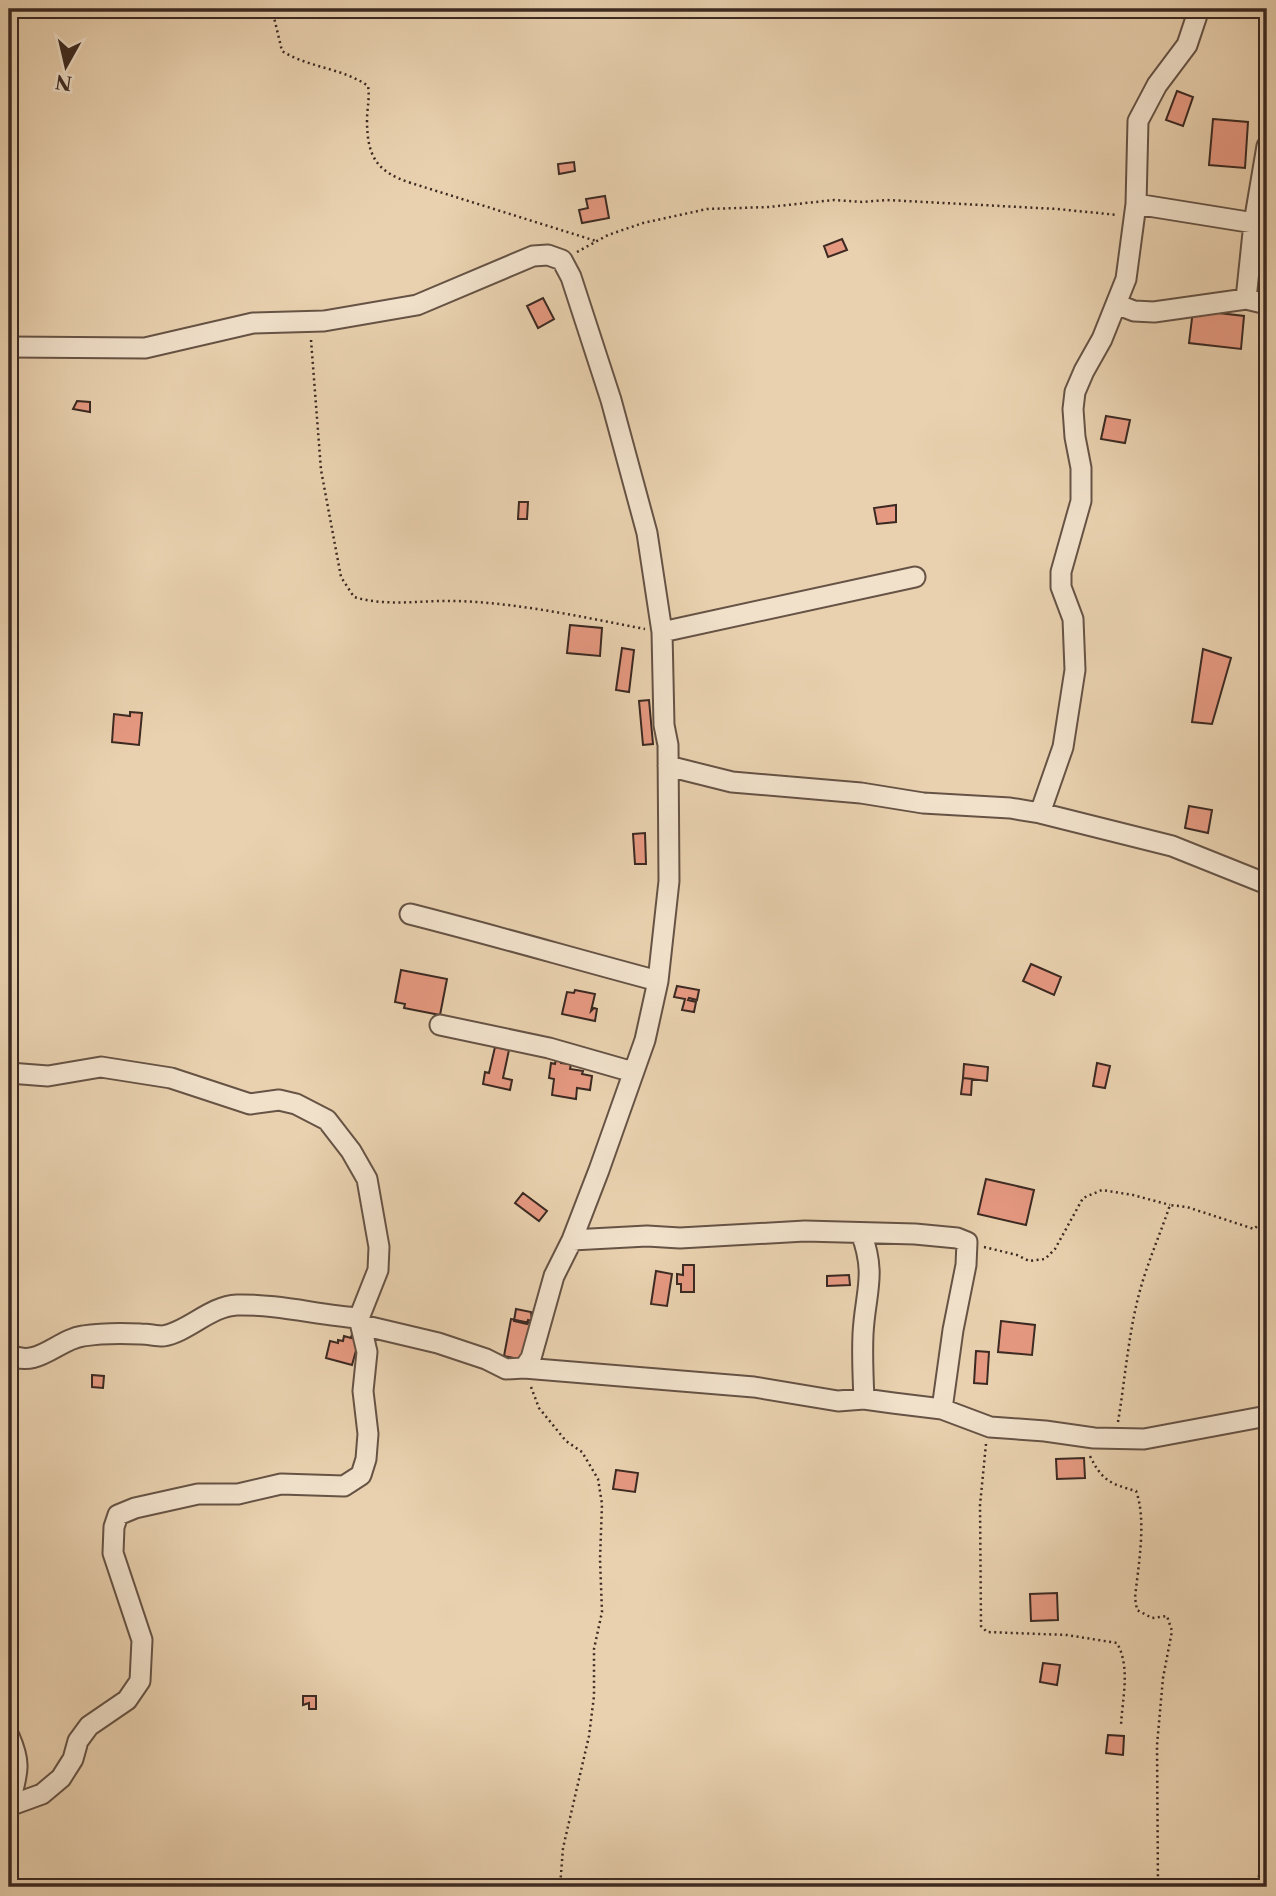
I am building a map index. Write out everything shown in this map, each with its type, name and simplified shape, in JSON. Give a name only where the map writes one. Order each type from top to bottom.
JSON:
[{"type":"street","points":[[1040,813],[1063,747],[1074,670],[1073,619],[1061,587],[1061,572],[1081,501],[1081,468],[1073,409],[1075,392],[1102,339],[1126,279],[1135,211],[1138,121],[1157,85],[1187,45],[1199,9]]},
{"type":"street","points":[[1246,299],[1254,223],[1267,146]]},
{"type":"street","points":[[1135,211],[1254,223]]},
{"type":"street","points":[[9,347],[145,348],[253,323],[309,322],[417,305],[533,256],[548,255],[562,260],[571,277],[618,423],[647,533],[662,632],[664,725],[668,766],[669,881],[657,981],[645,1040],[572,1240],[554,1276],[531,1358],[524,1368]]},
{"type":"street","points":[[1116,304],[1135,311],[1154,312],[1246,299],[1267,304]]},
{"type":"street","points":[[662,632],[915,577]]},
{"type":"street","points":[[668,766],[732,782],[1040,813],[1172,846],[1267,884]]},
{"type":"street","points":[[410,914],[657,981]]},
{"type":"street","points":[[440,1025],[549,1048],[633,1072]]},
{"type":"street","points":[[9,1073],[48,1076],[101,1067],[171,1079],[250,1104],[279,1100],[296,1104],[327,1120],[351,1151],[367,1179],[379,1247],[378,1270],[360,1321],[367,1352],[363,1391],[368,1434],[366,1459],[361,1475],[344,1486],[281,1484],[238,1494],[198,1494],[135,1508],[118,1515],[114,1527],[113,1553],[142,1640],[139,1681],[127,1700],[89,1726],[78,1741],[74,1759],[61,1778],[42,1794],[9,1806]]},
{"type":"street","points":[[572,1240],[647,1236],[680,1238],[805,1231],[915,1234],[957,1238],[967,1242],[966,1265],[953,1330],[942,1409]]},
{"type":"street","points":[[860,1233],[869,1254],[870,1282],[863,1334],[864,1399]]},
{"type":"street","points":[[9,1354],[15,1358],[34,1357],[54,1350],[78,1336],[163,1336],[233,1305],[279,1307],[360,1321],[438,1343],[506,1368],[754,1387],[838,1401],[864,1399],[942,1409],[990,1427],[1115,1439],[1164,1436],[1267,1416]]},
{"type":"street","points":[[9,1736],[19,1766],[9,1806]]},
{"type":"path","points":[[272,9],[282,51],[296,60],[357,78],[368,86],[370,98],[367,121],[372,157],[381,169],[392,177],[596,241]]},
{"type":"path","points":[[562,260],[596,241],[643,223],[707,209],[834,200],[887,200],[1135,211]]},
{"type":"path","points":[[309,322],[321,470],[341,577],[354,597],[370,602],[457,601],[540,609],[662,632]]},
{"type":"path","points":[[967,1242],[1017,1255],[1029,1261],[1045,1259],[1055,1249],[1083,1198],[1102,1190],[1187,1207],[1254,1229],[1264,1220],[1267,1205]]},
{"type":"path","points":[[1115,1439],[1123,1375],[1143,1278],[1170,1205]]},
{"type":"path","points":[[524,1368],[540,1408],[566,1441],[582,1452],[598,1479],[602,1504],[602,1612],[594,1650],[594,1696],[589,1736],[563,1848],[560,1887]]},
{"type":"path","points":[[990,1427],[982,1466],[980,1505],[981,1626],[987,1632],[1068,1635],[1117,1643],[1123,1654],[1125,1674],[1121,1726]]},
{"type":"path","points":[[1069,1434],[1089,1453],[1101,1476],[1116,1487],[1136,1491],[1140,1501],[1141,1520],[1135,1598],[1137,1609],[1152,1618],[1167,1616],[1172,1631],[1163,1678],[1157,1745],[1158,1887]]},
{"type":"path","points":[[1245,1887],[1267,1870]]},
{"type":"building","points":[[1177,91],[1193,97],[1183,126],[1166,120]]},
{"type":"building","points":[[1213,119],[1248,122],[1245,168],[1209,165]]},
{"type":"building","points":[[574,162],[575,171],[559,174],[558,164]]},
{"type":"building","points":[[605,196],[609,218],[582,223],[579,210],[588,208],[586,199]]},
{"type":"building","points":[[842,239],[847,250],[828,257],[824,246]]},
{"type":"building","points":[[543,298],[554,319],[538,328],[527,306]]},
{"type":"building","points":[[1193,310],[1244,316],[1241,349],[1189,343]]},
{"type":"building","points":[[77,401],[90,402],[90,412],[73,409]]},
{"type":"building","points":[[1106,416],[1130,420],[1125,443],[1101,439]]},
{"type":"building","points":[[519,502],[528,502],[527,519],[518,519]]},
{"type":"building","points":[[896,505],[896,522],[877,524],[874,508]]},
{"type":"building","points":[[570,625],[602,628],[600,656],[567,653]]},
{"type":"building","points":[[622,648],[634,650],[629,692],[616,690]]},
{"type":"building","points":[[1203,649],[1231,658],[1212,724],[1192,722]]},
{"type":"building","points":[[649,700],[653,744],[643,745],[639,701]]},
{"type":"building","points":[[130,712],[142,713],[139,745],[112,742],[114,714],[130,716]]},
{"type":"building","points":[[1189,806],[1212,810],[1208,833],[1185,828]]},
{"type":"building","points":[[645,833],[646,864],[635,864],[633,834]]},
{"type":"building","points":[[1031,964],[1061,977],[1054,995],[1023,981]]},
{"type":"building","points":[[401,970],[447,979],[440,1015],[404,1008],[405,1004],[395,1002]]},
{"type":"building","points":[[677,986],[699,990],[697,1000],[688,1000],[696,1002],[694,1012],[682,1010],[685,999],[674,997]]},
{"type":"building","points":[[575,990],[595,994],[591,1011],[597,1009],[595,1021],[562,1014],[567,992],[574,993]]},
{"type":"building","points":[[495,1047],[509,1050],[503,1078],[512,1080],[510,1090],[483,1084],[485,1072],[489,1073]]},
{"type":"building","points":[[556,1059],[561,1059],[561,1063],[571,1064],[570,1069],[592,1076],[590,1090],[577,1088],[576,1099],[552,1095],[554,1079],[549,1078],[551,1063],[555,1064]]},
{"type":"building","points":[[1097,1063],[1110,1066],[1105,1088],[1093,1086]]},
{"type":"building","points":[[964,1064],[988,1067],[987,1081],[963,1078]]},
{"type":"building","points":[[963,1078],[972,1079],[971,1095],[961,1094]]},
{"type":"building","points":[[986,1179],[1034,1190],[1026,1225],[978,1214]]},
{"type":"building","points":[[523,1193],[547,1211],[539,1221],[515,1203]]},
{"type":"building","points":[[683,1265],[694,1265],[694,1292],[681,1292],[681,1284],[677,1284],[677,1274],[683,1275]]},
{"type":"building","points":[[656,1271],[672,1274],[667,1306],[651,1304]]},
{"type":"building","points":[[849,1275],[850,1285],[827,1286],[827,1276]]},
{"type":"building","points":[[516,1309],[531,1312],[532,1321],[528,1320],[527,1324],[514,1321]]},
{"type":"building","points":[[511,1319],[530,1323],[523,1360],[504,1356]]},
{"type":"building","points":[[1001,1321],[1035,1325],[1032,1355],[998,1352]]},
{"type":"building","points":[[352,1334],[360,1336],[352,1365],[326,1358],[330,1341],[338,1343],[338,1340],[343,1341],[344,1336],[351,1338]]},
{"type":"building","points":[[976,1351],[989,1352],[987,1384],[974,1383]]},
{"type":"building","points":[[92,1375],[104,1376],[103,1388],[92,1387]]},
{"type":"building","points":[[1084,1458],[1085,1478],[1057,1479],[1056,1459]]},
{"type":"building","points":[[616,1470],[638,1473],[635,1492],[613,1489]]},
{"type":"building","points":[[1057,1593],[1058,1620],[1031,1621],[1030,1594]]},
{"type":"building","points":[[1043,1663],[1060,1665],[1057,1685],[1040,1682]]},
{"type":"building","points":[[303,1696],[316,1696],[316,1709],[309,1709],[309,1703],[303,1705]]},
{"type":"building","points":[[1108,1735],[1124,1736],[1123,1755],[1106,1753]]}]
